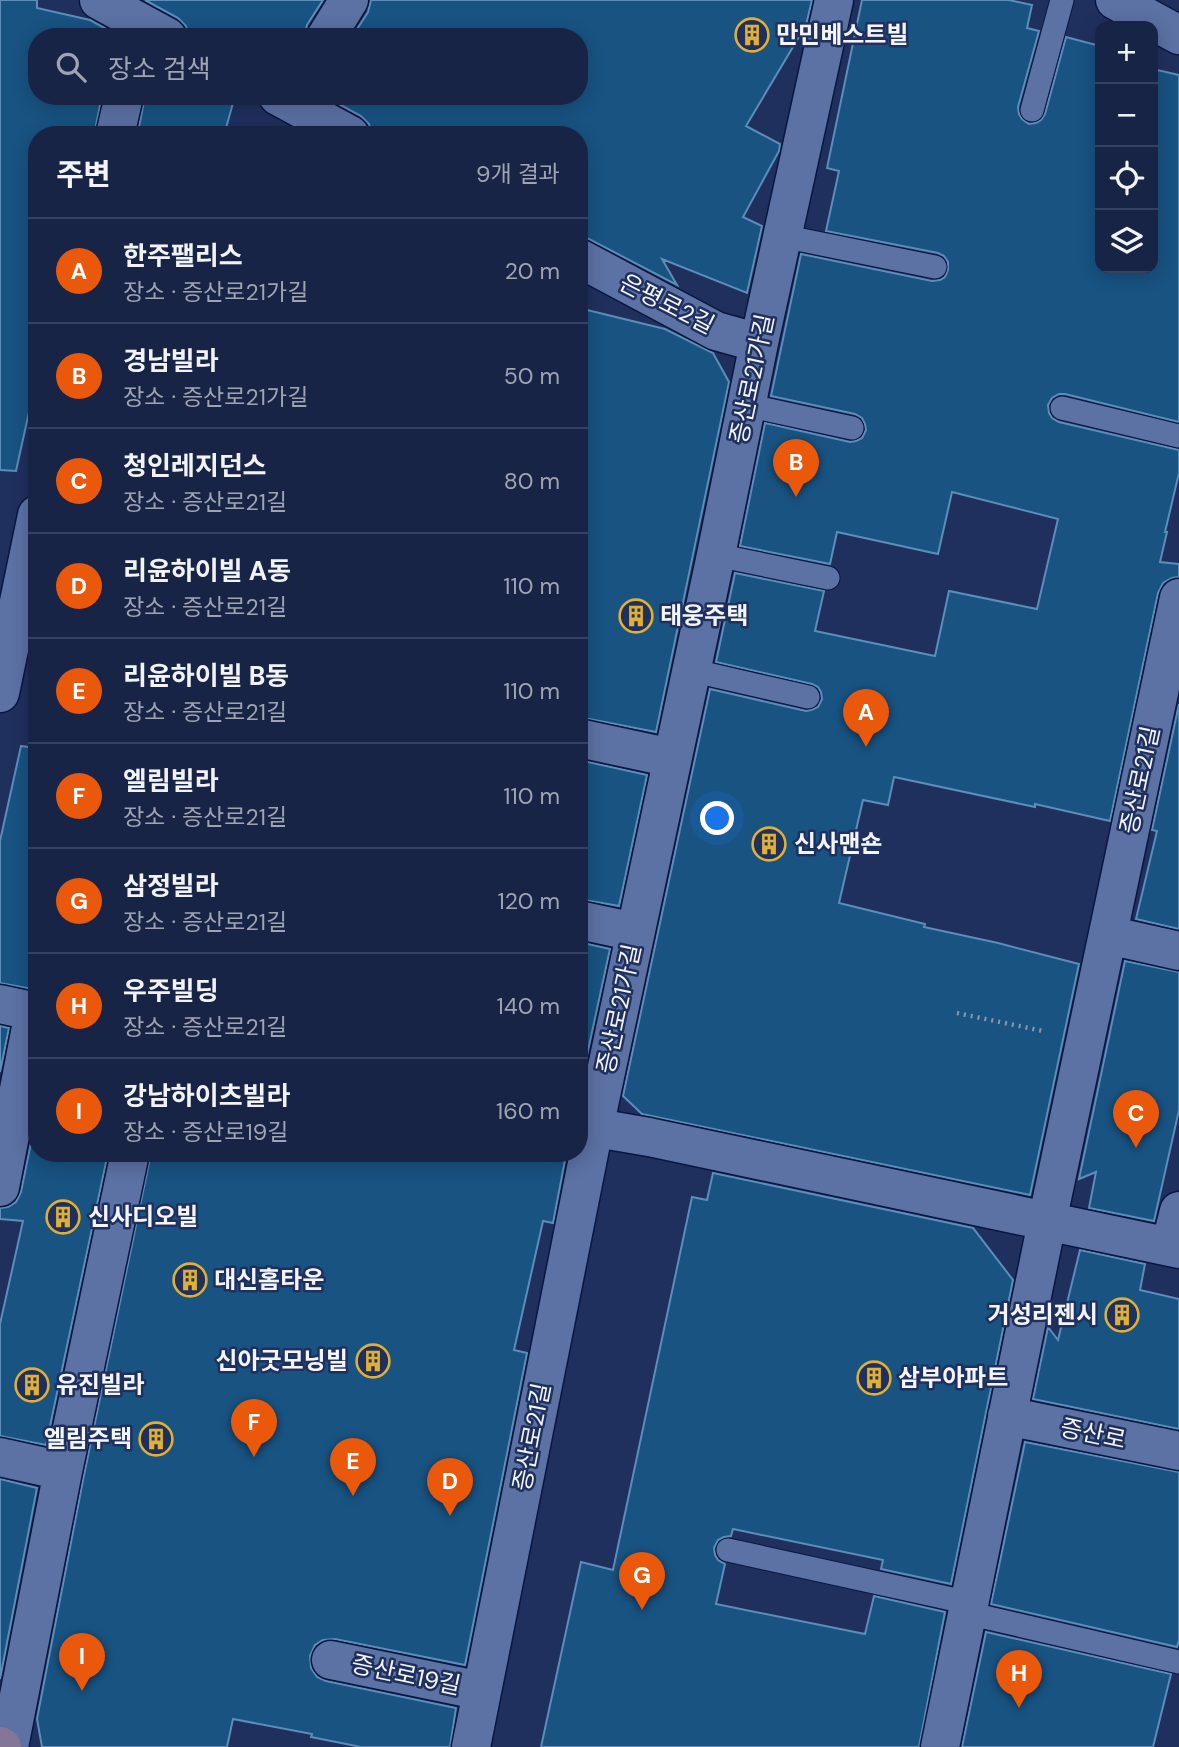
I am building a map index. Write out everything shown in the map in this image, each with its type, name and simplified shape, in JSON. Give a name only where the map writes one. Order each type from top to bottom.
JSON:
[{"type":"street","points":[[99,0],[142,28]]},
{"type":"street","points":[[332,28],[349,0]]},
{"type":"street","name":"증산로21가길","points":[[588,1122],[635,932],[834,0]]},
{"type":"street","points":[[1115,0],[1179,35]]},
{"type":"street","points":[[117,126],[122,105]]},
{"type":"street","points":[[297,105],[335,126]]},
{"type":"street","name":"은평로2길","points":[[588,263],[716,331],[759,343]]},
{"type":"street","points":[[0,693],[24,640],[28,602]]},
{"type":"street","name":"증산로21길","points":[[940,1747],[1085,1039],[1177,617]]},
{"type":"street","points":[[588,740],[672,758]]},
{"type":"street","name":"증산로21가길","points":[[588,922],[635,932]]},
{"type":"street","points":[[1108,935],[1179,951]]},
{"type":"street","points":[[0,1188],[24,1009]]},
{"type":"street","points":[[588,1126],[1047,1222],[1176,1236]]},
{"type":"street","points":[[9,1747],[63,1471],[128,1162]]},
{"type":"street","name":"증산로21길","points":[[471,1747],[580,1162]]},
{"type":"street","name":"증산로","points":[[1007,1416],[1179,1451]]},
{"type":"street","points":[[0,1457],[63,1471]]},
{"type":"street","name":"증산로19길","points":[[331,1660],[482,1691]]},
{"type":"lane","points":[[1032,110],[1062,0]]},
{"type":"lane","points":[[782,236],[935,267]]},
{"type":"lane","points":[[746,405],[852,428]]},
{"type":"lane","points":[[1062,408],[1179,436]]},
{"type":"lane","points":[[716,555],[828,578]]},
{"type":"lane","points":[[690,670],[808,697]]},
{"type":"lane","points":[[728,1550],[1179,1662]]},
{"type":"path","points":[[957,1013],[1085,1039]]},
{"type":"building","points":[[0,0],[37,0],[37,8],[90,20],[105,28],[28,28],[28,105],[100,105],[96,126],[28,126],[28,417],[16,471],[0,470]]},
{"type":"building","points":[[145,0],[323,0],[306,28],[187,28],[178,18]]},
{"type":"building","points":[[371,0],[812,0],[806,25],[746,126],[780,144],[779,151],[743,217],[762,226],[747,293],[662,259],[677,285],[588,239],[588,126],[370,126],[361,116],[341,105],[588,105],[588,28],[358,28],[368,12]]},
{"type":"building","points":[[862,0],[1009,0],[1032,5],[1027,28],[1039,31],[1018,107],[1019,114],[1029,124],[1041,120],[1045,114],[1066,37],[1095,45],[1095,273],[1158,273],[1158,70],[1179,75],[1179,422],[1065,394],[1052,398],[1048,405],[1052,418],[1059,422],[1179,450],[1179,473],[1160,562],[1179,564],[1179,577],[1163,583],[1158,593],[1110,821],[894,777],[888,805],[863,800],[839,903],[925,924],[924,927],[1079,964],[1030,1195],[642,1114],[623,1096],[710,689],[806,711],[818,707],[822,699],[818,687],[812,684],[716,662],[735,573],[824,591],[815,631],[935,656],[949,591],[1037,609],[1058,519],[952,492],[938,554],[837,532],[830,564],[740,546],[765,423],[850,442],[862,438],[866,430],[862,418],[855,414],[771,396],[801,254],[932,281],[945,277],[948,270],[948,262],[938,253],[826,231],[839,171],[827,168]]},
{"type":"building","points":[[143,105],[232,105],[227,126],[139,126]]},
{"type":"building","points":[[588,310],[665,329],[713,353],[729,382],[656,732],[588,719]]},
{"type":"building","points":[[1179,704],[1179,929],[1136,919],[1157,831],[1152,830]]},
{"type":"building","points":[[21,746],[28,747],[28,988],[0,983],[0,841]]},
{"type":"building","points":[[588,762],[647,775],[619,906],[588,901]]},
{"type":"building","points":[[588,944],[610,949],[588,1050]]},
{"type":"building","points":[[1125,961],[1179,972],[1179,1110],[1154,1221],[1089,1208],[1096,1172],[1079,1179]]},
{"type":"building","points":[[0,1026],[9,1028],[0,1072]]},
{"type":"building","points":[[28,1157],[28,1162],[106,1162],[46,1445],[0,1436],[0,1324],[23,1221],[0,1219],[0,1208],[16,1202],[21,1192]]},
{"type":"building","points":[[149,1162],[565,1162],[553,1223],[543,1221],[514,1350],[527,1353],[465,1665],[335,1639],[323,1640],[315,1645],[310,1656],[311,1668],[317,1677],[326,1681],[456,1708],[450,1747],[361,1747],[311,1737],[312,1734],[233,1719],[227,1747],[42,1747],[37,1719]]},
{"type":"building","points":[[713,1173],[973,1228],[1013,1280],[951,1584],[881,1569],[883,1560],[733,1529],[731,1536],[718,1540],[714,1548],[718,1560],[725,1564],[716,1604],[865,1634],[874,1596],[945,1612],[919,1747],[541,1747],[581,1562],[613,1570],[692,1197],[707,1200]]},
{"type":"building","points":[[1080,1250],[1145,1264],[1140,1290],[1179,1299],[1179,1429],[1033,1399],[1048,1327],[1058,1340]]},
{"type":"building","points":[[1025,1442],[1179,1472],[1177,1647],[991,1604]]},
{"type":"building","points":[[0,1479],[37,1488],[0,1679]]},
{"type":"building","points":[[986,1632],[1171,1674],[1153,1747],[962,1747]]},
{"type":"place","name":"만민베스트빌","points":[[752,35]]},
{"type":"place","name":"경남빌라","points":[[796,497]]},
{"type":"place","name":"태웅주택","points":[[636,616]]},
{"type":"place","name":"한주팰리스","points":[[866,747]]},
{"type":"place","name":"신사맨숀","points":[[769,844]]},
{"type":"place","name":"청인레지던스","points":[[1136,1148]]},
{"type":"place","name":"신사디오빌","points":[[63,1217]]},
{"type":"place","name":"대신홈타운","points":[[190,1280]]},
{"type":"place","name":"거성리젠시","points":[[1122,1315]]},
{"type":"place","name":"신아굿모닝빌","points":[[373,1361]]},
{"type":"place","name":"삼부아파트","points":[[874,1378]]},
{"type":"place","name":"유진빌라","points":[[32,1385]]},
{"type":"place","name":"엘림주택","points":[[156,1439]]},
{"type":"place","name":"엘림빌라","points":[[254,1457]]},
{"type":"place","name":"리윤하이빌 B동","points":[[353,1496]]},
{"type":"place","name":"리윤하이빌 A동","points":[[450,1516]]},
{"type":"place","name":"삼정빌라","points":[[642,1610]]},
{"type":"place","name":"강남하이츠빌라","points":[[82,1691]]},
{"type":"place","name":"우주빌딩","points":[[1019,1708]]}]
